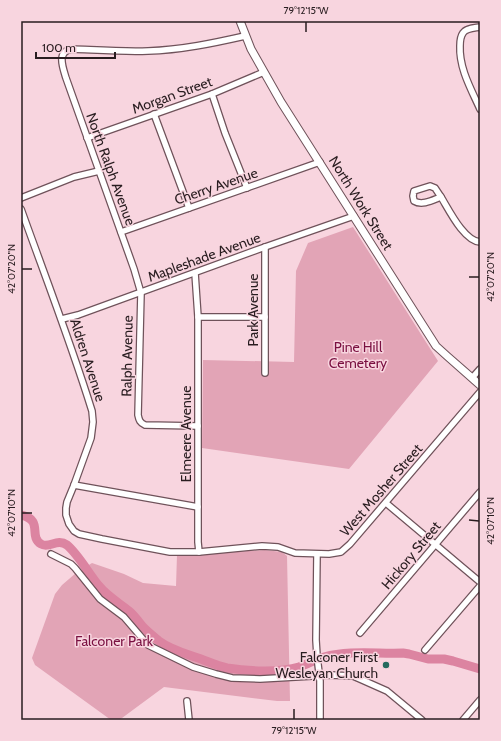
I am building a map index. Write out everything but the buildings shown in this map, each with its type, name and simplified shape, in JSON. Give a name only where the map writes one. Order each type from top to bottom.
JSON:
[{"type":"street","name":"North Work Street","points":[[240,21],[251,49],[264,72],[436,346],[480,384]]},
{"type":"street","points":[[480,26],[467,30],[463,34],[460,52],[465,78],[480,109]]},
{"type":"street","name":"North Ralph Avenue","points":[[141,293],[134,269],[66,78],[62,62],[63,54],[72,49],[165,50],[245,36]]},
{"type":"street","name":"Morgan Street","points":[[87,138],[212,94],[264,72]]},
{"type":"street","points":[[212,94],[246,188]]},
{"type":"street","points":[[154,114],[189,208]]},
{"type":"street","name":"Cherry Avenue","points":[[121,232],[320,162]]},
{"type":"street","points":[[21,198],[74,177],[99,172]]},
{"type":"street","points":[[441,197],[417,203],[414,201],[413,193],[414,191],[424,187],[432,186],[435,188],[441,197],[462,230],[475,242],[480,242]]},
{"type":"street","name":"Aldren Avenue","points":[[21,208],[82,377],[94,422],[91,438],[67,502],[66,516],[68,522]]},
{"type":"street","name":"Mapleshade Avenue","points":[[62,319],[78,315],[141,293],[354,216]]},
{"type":"street","name":"Park Avenue","points":[[265,373],[266,247]]},
{"type":"street","name":"Elmeere Avenue","points":[[195,273],[198,317],[199,552]]},
{"type":"street","name":"Ralph Avenue","points":[[141,293],[138,419],[141,424],[145,426],[198,426]]},
{"type":"street","points":[[198,317],[265,317]]},
{"type":"street","points":[[472,378],[480,369]]},
{"type":"street","name":"West Mosher Street","points":[[68,522],[70,527],[79,534],[170,552],[199,552],[262,546],[278,547],[295,553],[317,554],[341,552],[386,503],[480,392]]},
{"type":"street","points":[[74,485],[198,507]]},
{"type":"street","name":"Hickory Street","points":[[360,633],[480,492]]},
{"type":"street","points":[[386,503],[480,582]]},
{"type":"street","points":[[51,554],[71,564],[100,599],[124,618],[148,645],[187,664],[232,678],[260,679],[343,675],[360,679],[386,690],[422,720]]},
{"type":"street","points":[[317,554],[316,656],[320,675],[320,720]]},
{"type":"street","points":[[425,650],[480,586]]},
{"type":"street","points":[[463,720],[480,700]]},
{"type":"street","points":[[186,701],[189,720]]},
{"type":"green space","name":"Pine Hill Cemetery","points":[[353,227],[438,361],[349,469],[202,448],[203,360],[294,362],[296,271],[308,243]]},
{"type":"green space","name":"Falconer Park","points":[[265,550],[282,552],[287,556],[290,701],[277,701],[164,687],[122,718],[118,720],[111,720],[35,665],[32,658],[55,594],[62,585],[76,573],[92,563],[124,574],[143,583],[176,586],[177,555]]},
{"type":"waterway","points":[[21,515],[28,517],[32,521],[34,524],[37,541],[41,544],[47,545],[63,543],[67,545],[102,590],[131,613],[143,627],[159,641],[174,649],[217,665],[227,668],[253,671],[273,671],[299,667],[321,658],[334,655],[354,653],[403,653],[428,659],[444,659],[480,669]]},
{"type":"place","name":"Falconer First Wesleyan Church","points":[[386,665]]}]
